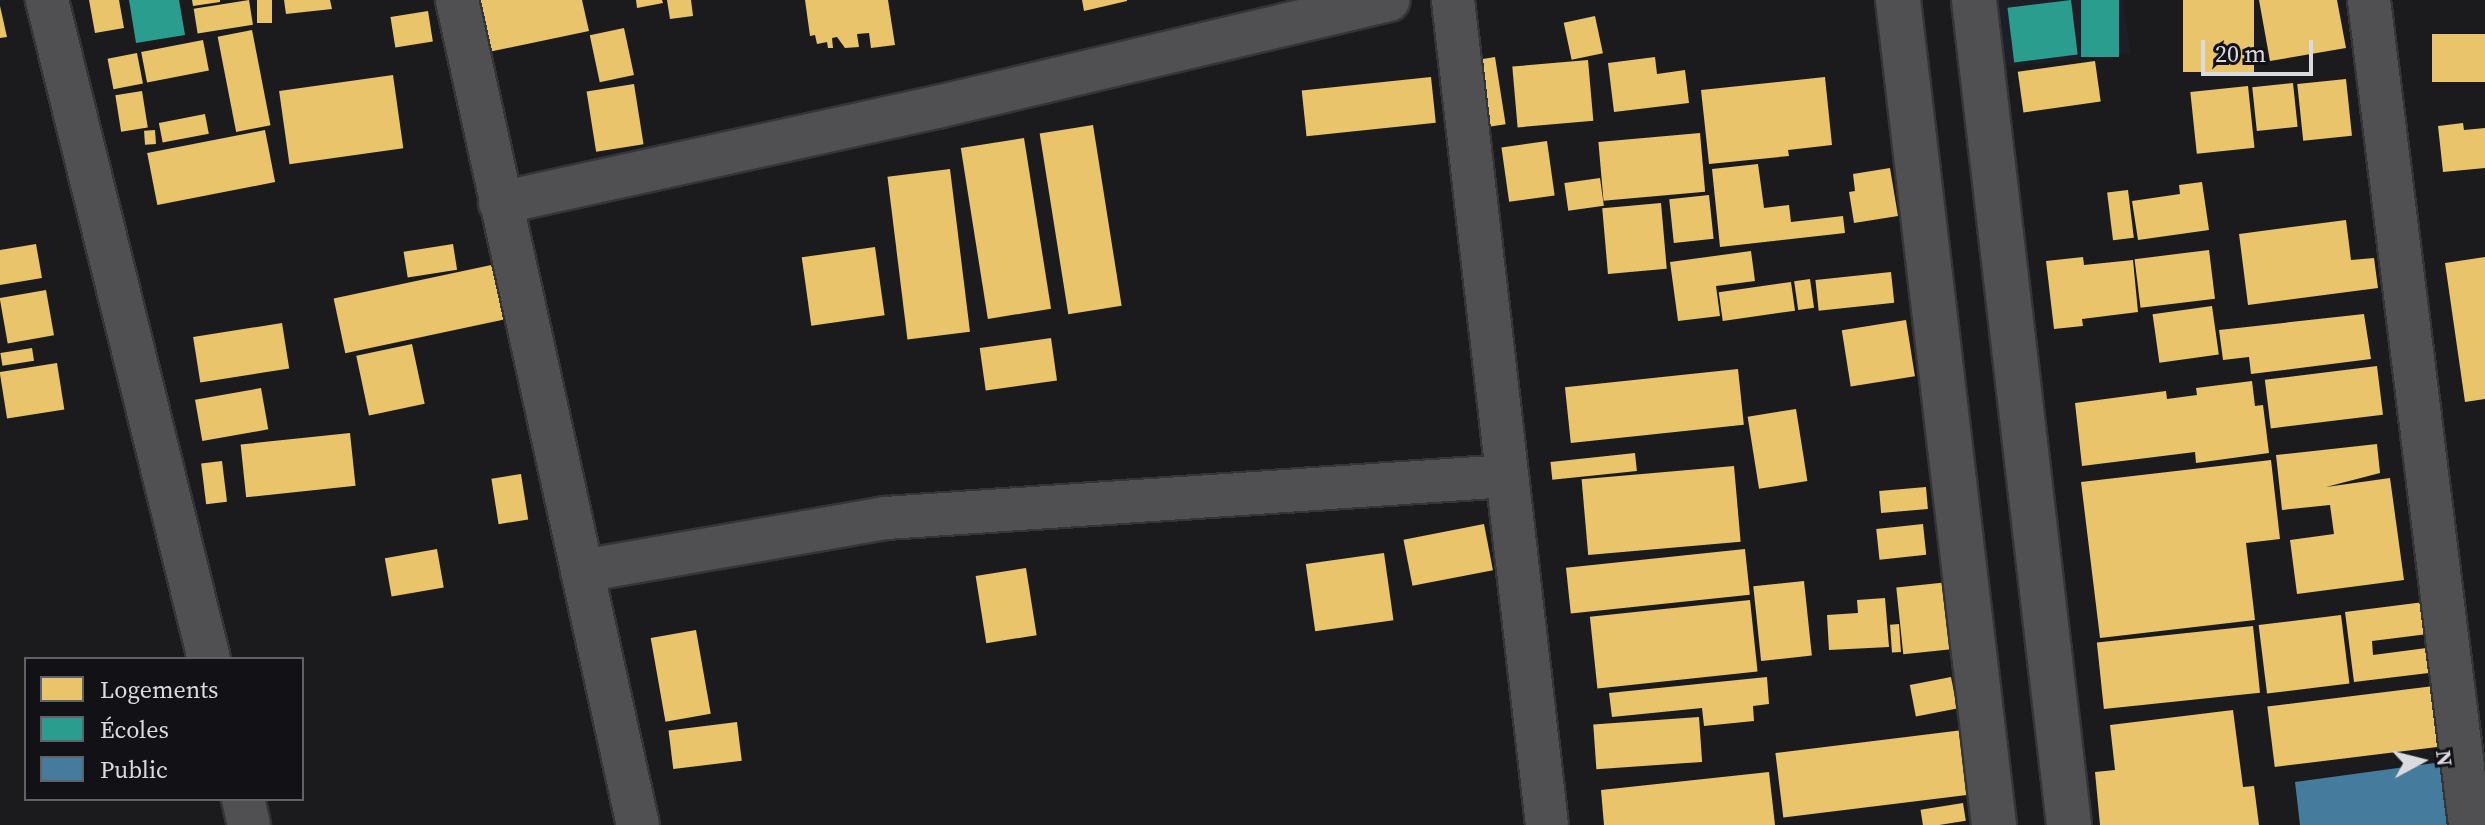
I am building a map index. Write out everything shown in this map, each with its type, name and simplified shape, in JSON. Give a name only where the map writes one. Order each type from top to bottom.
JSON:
[{"type":"street","points":[[47,0],[209,657]]},
{"type":"street","points":[[457,0],[638,825]]},
{"type":"street","points":[[500,203],[937,107],[1389,0]]},
{"type":"street","points":[[1453,0],[1547,825]]},
{"type":"street","points":[[1898,0],[1994,825]]},
{"type":"street","points":[[1974,0],[2069,825]]},
{"type":"street","points":[[2369,0],[2470,825]]},
{"type":"street","points":[[582,571],[886,518],[1507,476]]},
{"type":"street","points":[[243,801],[249,825]]},
{"type":"shaded area","points":[[1998,0],[2123,0],[2131,54],[2006,67]]},
{"type":"building: Logements","points":[[89,0],[119,0],[124,28],[95,33]]},
{"type":"building: Logements","points":[[192,0],[220,0],[220,2],[193,6]]},
{"type":"building: Logements","points":[[249,0],[253,25],[198,33],[194,9]]},
{"type":"building: Logements","points":[[257,0],[272,0],[272,23],[257,23]]},
{"type":"building: Logements","points":[[284,0],[330,0],[332,9],[286,14]]},
{"type":"building: Logements","points":[[467,0],[582,0],[589,31],[479,54]]},
{"type":"building: Logements","points":[[636,0],[662,0],[663,3],[637,8]]},
{"type":"building: Logements","points":[[667,0],[691,0],[693,16],[670,19]]},
{"type":"building: Logements","points":[[805,0],[888,0],[895,45],[871,48],[869,33],[857,34],[859,47],[845,48],[837,37],[832,38],[833,48],[828,48],[827,42],[817,44],[815,35],[810,36]]},
{"type":"building: Logements","points":[[1082,0],[1127,0],[1127,1],[1084,11]]},
{"type":"building: Logements","points":[[2183,0],[2254,0],[2254,72],[2183,72]]},
{"type":"building: Logements","points":[[2259,0],[2337,0],[2346,48],[2270,61]]},
{"type":"building: Logements","points":[[0,6],[7,37],[0,38]]},
{"type":"building: Logements","points":[[428,11],[433,42],[395,48],[390,17]]},
{"type":"building: Logements","points":[[1595,16],[1603,53],[1572,60],[1564,23]]},
{"type":"building: Logements","points":[[624,28],[634,75],[600,82],[590,35]]},
{"type":"building: Logements","points":[[252,30],[271,125],[236,132],[218,37]]},
{"type":"building: Logements","points":[[2432,34],[2485,34],[2485,82],[2432,82]]},
{"type":"building: Logements","points":[[203,40],[209,70],[147,82],[141,52]]},
{"type":"building: Logements","points":[[137,53],[143,83],[113,89],[108,59]]},
{"type":"building: Logements","points":[[1495,57],[1506,124],[1489,127],[1478,60]]},
{"type":"building: Logements","points":[[1655,57],[1657,74],[1685,70],[1689,103],[1614,112],[1608,63]]},
{"type":"building: Logements","points":[[1588,60],[1593,121],[1518,127],[1512,67]]},
{"type":"building: Logements","points":[[2095,61],[2101,102],[2023,112],[2018,72]]},
{"type":"building: Logements","points":[[393,75],[403,148],[289,164],[279,91]]},
{"type":"building: Logements","points":[[1431,77],[1436,123],[1307,136],[1302,91]]},
{"type":"building: Logements","points":[[1825,77],[1832,145],[1788,150],[1789,156],[1709,164],[1701,90]]},
{"type":"building: Logements","points":[[2346,79],[2352,136],[2303,141],[2297,84]]},
{"type":"building: Logements","points":[[2293,83],[2298,127],[2257,131],[2252,87]]},
{"type":"building: Logements","points":[[634,84],[644,144],[596,152],[587,92]]},
{"type":"building: Logements","points":[[2248,86],[2254,148],[2197,154],[2190,92]]},
{"type":"building: Logements","points":[[142,91],[148,128],[121,132],[115,95]]},
{"type":"building: Logements","points":[[205,114],[209,134],[163,143],[159,123]]},
{"type":"building: Logements","points":[[2463,123],[2464,130],[2485,128],[2485,168],[2443,172],[2438,126]]},
{"type":"building: Logements","points":[[1093,125],[1122,306],[1068,314],[1040,133]]},
{"type":"building: Logements","points":[[155,130],[156,144],[145,145],[144,131]]},
{"type":"building: Logements","points":[[265,130],[275,182],[157,205],[147,153]]},
{"type":"building: Logements","points":[[1700,133],[1705,192],[1604,201],[1598,142]]},
{"type":"building: Logements","points":[[1024,138],[1051,309],[988,319],[961,148]]},
{"type":"building: Logements","points":[[1547,141],[1555,195],[1509,202],[1501,147]]},
{"type":"building: Logements","points":[[1758,164],[1764,208],[1789,205],[1791,222],[1843,216],[1845,233],[1720,247],[1712,169]]},
{"type":"building: Logements","points":[[1890,168],[1898,216],[1854,223],[1849,192],[1855,191],[1853,174]]},
{"type":"building: Logements","points":[[950,169],[970,332],[907,339],[887,177]]},
{"type":"building: Logements","points":[[1600,178],[1604,206],[1568,211],[1564,183]]},
{"type":"building: Logements","points":[[2202,182],[2209,230],[2138,240],[2132,201],[2180,194],[2179,185]]},
{"type":"building: Logements","points":[[2128,190],[2134,238],[2113,240],[2107,193]]},
{"type":"building: Logements","points":[[1709,195],[1714,239],[1674,243],[1669,199]]},
{"type":"building: Logements","points":[[1661,203],[1667,269],[1608,274],[1602,208]]},
{"type":"building: Logements","points":[[2346,220],[2351,260],[2374,258],[2378,288],[2248,305],[2239,234]]},
{"type":"building: Logements","points":[[36,244],[42,278],[0,285],[0,250]]},
{"type":"building: Logements","points":[[453,244],[457,270],[408,278],[404,252]]},
{"type":"building: Logements","points":[[875,247],[885,315],[811,326],[802,257]]},
{"type":"building: Logements","points":[[2209,250],[2215,299],[2141,308],[2135,259]]},
{"type":"building: Logements","points":[[1751,251],[1755,281],[1716,286],[1720,316],[1678,321],[1670,262]]},
{"type":"building: Logements","points":[[2083,257],[2084,265],[2133,260],[2138,312],[2082,319],[2083,326],[2054,329],[2046,261]]},
{"type":"building: Logements","points":[[2485,257],[2485,399],[2465,402],[2445,263]]},
{"type":"building: Logements","points":[[496,264],[508,319],[345,353],[334,299]]},
{"type":"building: Logements","points":[[1891,272],[1894,303],[1819,311],[1815,280]]},
{"type":"building: Logements","points":[[1810,279],[1814,308],[1798,310],[1794,281]]},
{"type":"building: Logements","points":[[1791,282],[1795,311],[1723,321],[1719,292]]},
{"type":"building: Logements","points":[[46,290],[54,335],[8,343],[0,298]]},
{"type":"building: Logements","points":[[2212,306],[2219,355],[2159,363],[2153,314]]},
{"type":"building: Logements","points":[[2364,314],[2371,359],[2251,374],[2249,357],[2223,360],[2219,330]]},
{"type":"building: Logements","points":[[1906,320],[1915,376],[1851,386],[1842,330]]},
{"type":"building: Logements","points":[[282,323],[289,368],[200,383],[193,337]]},
{"type":"building: Logements","points":[[1051,338],[1057,381],[986,391],[980,348]]},
{"type":"building: Logements","points":[[412,344],[425,404],[369,416],[356,356]]},
{"type":"building: Logements","points":[[32,348],[34,361],[2,366],[0,353]]},
{"type":"building: Logements","points":[[57,363],[64,409],[7,418],[0,372]]},
{"type":"building: Logements","points":[[2377,366],[2383,415],[2271,428],[2265,380]]},
{"type":"building: Logements","points":[[1738,369],[1744,425],[1571,443],[1565,387]]},
{"type":"building: Logements","points":[[2252,381],[2255,406],[2263,405],[2269,453],[2196,463],[2195,452],[2082,466],[2075,403],[2166,391],[2167,399],[2197,395],[2196,388]]},
{"type":"building: Logements","points":[[261,388],[268,429],[202,441],[195,400]]},
{"type":"building: Logements","points":[[1796,409],[1807,481],[1759,489],[1748,417]]},
{"type":"building: Logements","points":[[350,433],[356,486],[246,497],[241,444]]},
{"type":"building: Logements","points":[[2377,444],[2380,473],[2326,487],[2390,478],[2404,580],[2297,594],[2290,540],[2334,534],[2330,505],[2282,510],[2276,455]]},
{"type":"building: Logements","points":[[1635,453],[1637,471],[1552,480],[1550,462]]},
{"type":"building: Logements","points":[[2271,460],[2280,539],[2246,543],[2255,620],[2100,638],[2081,482]]},
{"type":"building: Logements","points":[[222,461],[227,502],[206,504],[201,464]]},
{"type":"building: Logements","points":[[1734,466],[1741,542],[1588,555],[1582,479]]},
{"type":"building: Logements","points":[[521,474],[528,519],[499,524],[491,479]]},
{"type":"building: Logements","points":[[1926,487],[1928,509],[1881,513],[1879,491]]},
{"type":"building: Logements","points":[[1484,524],[1493,570],[1412,586],[1404,540]]},
{"type":"building: Logements","points":[[1923,524],[1926,555],[1879,560],[1876,529]]},
{"type":"building: Logements","points":[[437,549],[444,587],[392,597],[385,558]]},
{"type":"building: Logements","points":[[1745,549],[1750,595],[1571,614],[1566,568]]},
{"type":"building: Logements","points":[[1384,553],[1393,620],[1315,631],[1306,564]]},
{"type":"building: Logements","points":[[1026,568],[1037,635],[986,643],[976,576]]},
{"type":"building: Logements","points":[[1804,581],[1812,656],[1761,661],[1753,586]]},
{"type":"building: Logements","points":[[1949,582],[1956,649],[1903,654],[1896,588]]},
{"type":"building: Logements","points":[[1885,598],[1889,647],[1829,650],[1827,615],[1858,613],[1857,600]]},
{"type":"building: Logements","points":[[1750,600],[1758,672],[1597,688],[1590,617]]},
{"type":"building: Logements","points":[[2424,602],[2428,634],[2372,641],[2373,655],[2434,647],[2437,672],[2354,682],[2345,612]]},
{"type":"building: Logements","points":[[2341,615],[2349,683],[2267,694],[2259,625]]},
{"type":"building: Logements","points":[[1899,624],[1901,652],[1892,653],[1890,625]]},
{"type":"building: Logements","points":[[2253,626],[2260,693],[2104,709],[2097,642]]},
{"type":"building: Logements","points":[[696,630],[711,714],[665,722],[651,638]]},
{"type":"building: Logements","points":[[1767,677],[1769,704],[1753,706],[1754,721],[1704,726],[1702,708],[1612,717],[1609,693]]},
{"type":"building: Logements","points":[[1951,677],[1957,708],[1916,716],[1910,685]]},
{"type":"building: Logements","points":[[2442,685],[2449,746],[2275,767],[2267,706]]},
{"type":"building: Logements","points":[[2233,710],[2243,787],[2254,786],[2259,825],[2100,825],[2095,772],[2115,770],[2110,725]]},
{"type":"building: Logements","points":[[1699,717],[1702,762],[1596,769],[1593,724]]},
{"type":"building: Logements","points":[[737,722],[742,761],[673,769],[669,730]]},
{"type":"building: Logements","points":[[1963,730],[1971,795],[1783,818],[1775,753]]},
{"type":"building: Logements","points":[[1769,772],[1775,825],[1604,825],[1601,790]]},
{"type":"building: Logements","points":[[1963,803],[1966,821],[1923,825],[1921,810]]},
{"type":"building: Écoles","points":[[129,0],[179,0],[185,35],[136,43]]},
{"type":"building: Écoles","points":[[2071,0],[2078,55],[2014,62],[2007,8]]},
{"type":"building: Écoles","points":[[2081,0],[2119,0],[2119,57],[2081,57]]},
{"type":"building: Public","points":[[2442,762],[2449,825],[2300,825],[2295,782]]}]
